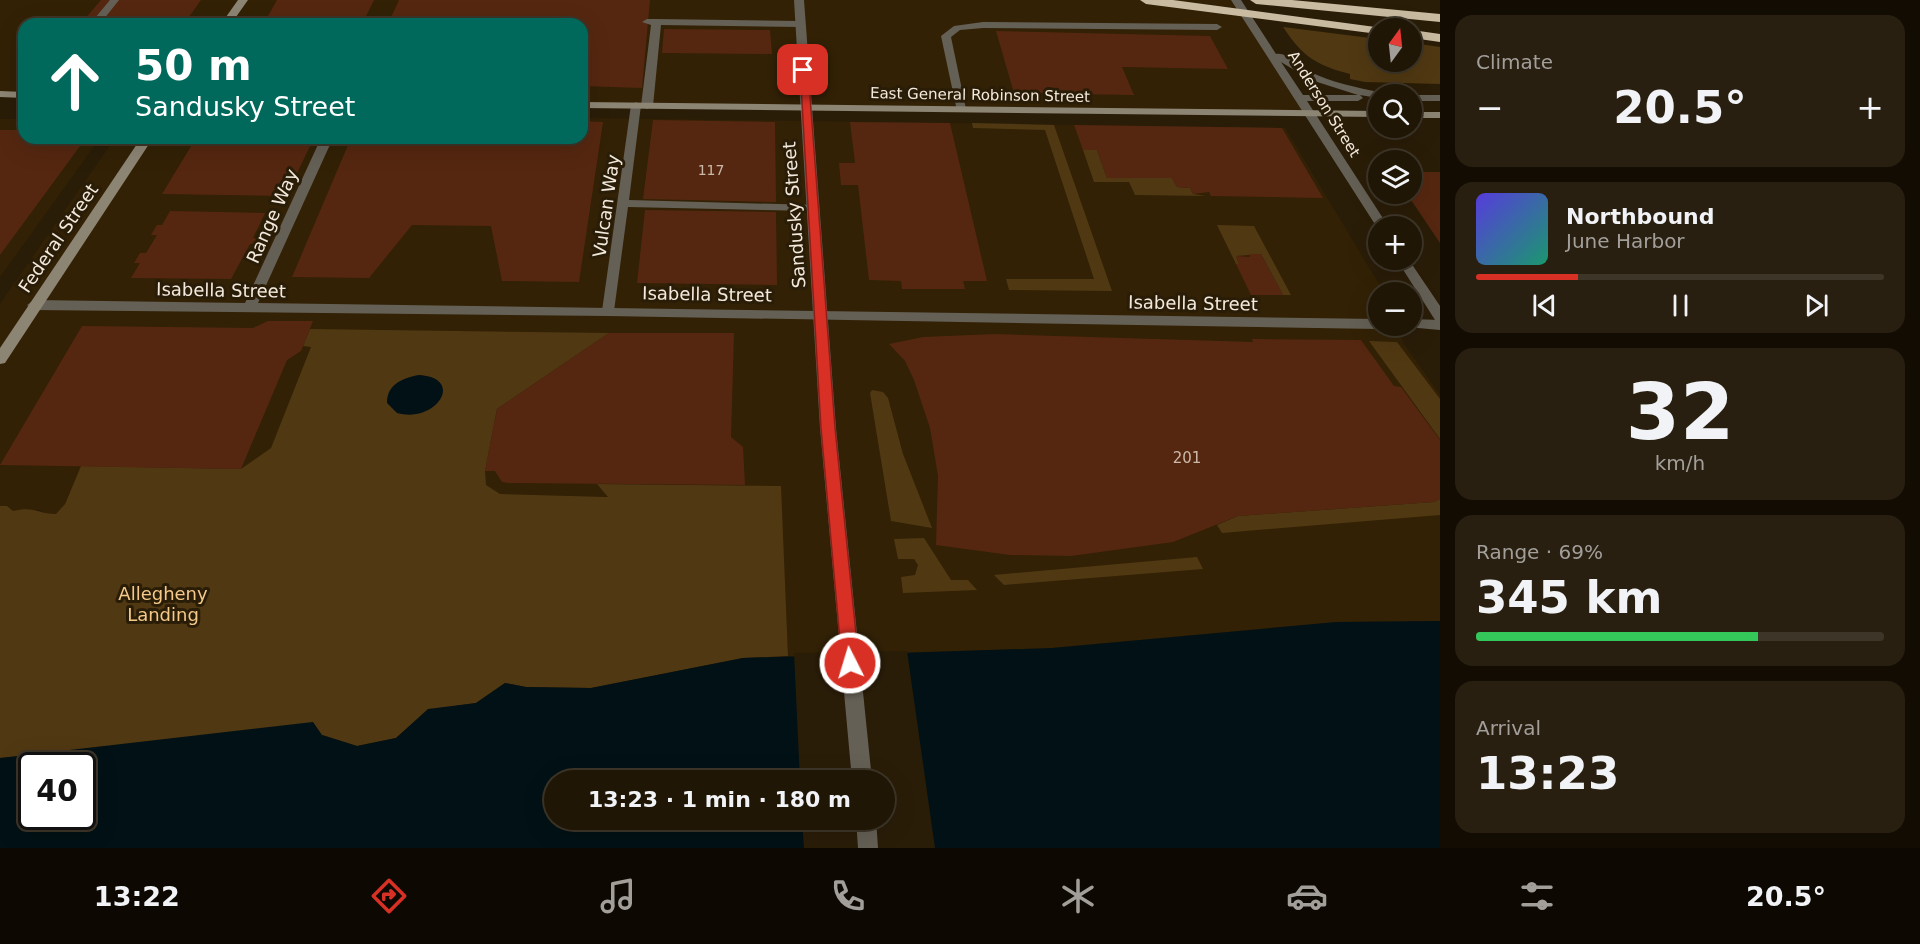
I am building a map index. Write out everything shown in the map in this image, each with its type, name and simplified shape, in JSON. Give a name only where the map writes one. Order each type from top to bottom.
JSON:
[{"type":"highway","points":[[1146,0],[1368,29]]},
{"type":"highway","points":[[1256,0],[1440,18]]},
{"type":"main road","points":[[230,18],[243,0]]},
{"type":"main road","points":[[0,94],[18,95]]},
{"type":"main road","name":"East General Robinson Street","points":[[588,105],[1368,114]]},
{"type":"main road","points":[[1422,115],[1440,115]]},
{"type":"main road","name":"Federal Street","points":[[0,359],[143,144]]},
{"type":"street","name":"Sandusky Street","points":[[799,0],[828,428],[861,770]]},
{"type":"street","name":"Anderson Street","points":[[1236,0],[1375,216]]},
{"type":"street","name":"Vulcan Way","points":[[642,105],[652,22],[800,24]]},
{"type":"street","points":[[1270,50],[1308,76],[1353,92],[1368,94]]},
{"type":"street","points":[[1301,98],[1368,96]]},
{"type":"street","points":[[1422,98],[1440,98]]},
{"type":"street","name":"Range Way","points":[[249,308],[324,144]]},
{"type":"street","points":[[1409,270],[1440,317]]},
{"type":"street","name":"Isabella Street","points":[[34,305],[608,311],[1368,324]]},
{"type":"street","points":[[1422,324],[1440,325]]},
{"type":"street","points":[[867,830],[868,848]]},
{"type":"lane","points":[[100,18],[115,0]]},
{"type":"lane","points":[[960,109],[946,43],[946,36],[951,30],[983,25],[1217,27]]},
{"type":"lane","name":"Vulcan Way","points":[[608,311],[623,203],[642,105]]},
{"type":"lane","points":[[623,203],[813,208]]},
{"type":"shaded area","points":[[0,0],[1236,0],[1309,114],[588,105],[588,18],[18,18],[18,95],[0,94]]},
{"type":"shaded area","points":[[588,118],[1285,128],[1368,265],[1368,270],[1371,270],[1378,282],[1368,282],[1368,336],[1401,336],[1404,344],[1440,395],[1440,621],[1337,622],[1052,648],[794,657],[788,656],[780,486],[598,484],[609,497],[500,494],[81,467],[60,514],[45,514],[40,510],[13,511],[7,506],[0,506],[0,304],[111,144],[588,144]]},
{"type":"shaded area","points":[[0,119],[18,119],[18,144],[96,144],[0,277]]},
{"type":"shaded area","points":[[419,375],[433,378],[441,384],[443,391],[440,399],[424,412],[411,415],[397,413],[387,403],[390,391],[402,380]]},
{"type":"shaded area","points":[[1440,621],[1440,848],[0,848],[0,758],[18,756],[18,830],[96,830],[96,752],[52,752],[313,722],[322,735],[357,746],[396,738],[428,709],[476,703],[505,683],[526,687],[591,688],[743,658],[1052,648],[1337,622]]},
{"type":"green space","points":[[1283,27],[1368,38],[1368,72],[1422,72],[1422,44],[1440,47],[1440,84],[1365,82],[1350,79],[1350,74],[1319,63],[1297,46]]},
{"type":"green space","points":[[972,123],[1054,125],[1112,291],[1009,290],[1006,279],[1094,279],[1045,130],[973,128]]},
{"type":"green space","points":[[1083,150],[1097,150],[1107,178],[1172,178],[1177,187],[1190,188],[1193,194],[1206,196],[1135,195],[1129,182],[1094,182]]},
{"type":"green space","points":[[1217,225],[1254,226],[1291,295],[1283,295],[1261,254],[1236,256],[1239,264],[1236,264]]},
{"type":"green space","name":"Allegheny Landing","points":[[310,329],[609,333],[497,409],[485,471],[486,485],[500,494],[608,497],[597,484],[781,486],[788,656],[743,658],[591,688],[526,687],[505,683],[476,703],[428,710],[396,738],[357,746],[322,735],[84,752],[18,752],[18,757],[0,758],[0,506],[7,506],[13,511],[26,509],[56,514],[65,504],[81,466],[241,469],[271,448],[311,347],[303,346]]},
{"type":"green space","points":[[1369,341],[1397,342],[1440,399],[1440,439]]},
{"type":"green space","points":[[872,390],[883,392],[888,398],[903,454],[932,528],[891,521],[870,393]]},
{"type":"green space","points":[[1440,499],[1440,515],[1222,533],[1217,525],[1238,516],[1434,502]]},
{"type":"green space","points":[[924,538],[951,580],[968,580],[977,590],[903,593],[901,577],[915,575],[918,565],[914,559],[898,559],[894,539]]},
{"type":"green space","points":[[1197,557],[1203,569],[1004,585],[994,575]]},
{"type":"pier","points":[[907,651],[935,848],[804,848],[803,830],[895,830],[895,770],[800,770],[794,653]]},
{"type":"building","points":[[101,0],[201,0],[188,18],[86,18]]},
{"type":"building","points":[[277,0],[374,0],[366,16],[268,16]]},
{"type":"building","points":[[399,0],[650,0],[642,88],[588,86],[588,18],[391,18]]},
{"type":"building","points":[[664,29],[770,30],[772,54],[662,53]]},
{"type":"building","points":[[996,31],[1210,36],[1228,69],[1122,67],[1134,95],[1014,93]]},
{"type":"building","points":[[653,120],[775,122],[776,202],[643,199]]},
{"type":"building","points":[[588,121],[603,122],[579,282],[502,281],[491,226],[412,225],[369,278],[292,277],[348,144],[588,144]]},
{"type":"building","points":[[850,122],[950,123],[987,281],[963,281],[965,289],[902,289],[901,281],[869,280],[858,185],[841,185],[839,163],[855,163]]},
{"type":"building","points":[[1074,125],[1282,128],[1323,198],[1211,196],[1209,192],[1193,194],[1190,188],[1177,187],[1172,178],[1107,178],[1097,150],[1083,150]]},
{"type":"building","points":[[0,130],[18,130],[18,144],[82,144],[0,255]]},
{"type":"building","points":[[192,144],[311,144],[286,196],[162,194]]},
{"type":"building","points":[[1422,172],[1440,172],[1440,243],[1414,204],[1422,204]]},
{"type":"building","points":[[645,210],[776,212],[777,285],[637,283]]},
{"type":"building","points":[[170,211],[265,213],[253,238],[259,238],[256,244],[250,244],[231,279],[131,278],[140,263],[134,263],[140,253],[146,253],[157,235],[151,235],[157,225],[162,225]]},
{"type":"building","points":[[1249,254],[1261,254],[1283,295],[1251,295],[1236,264],[1239,264],[1236,256],[1250,257]]},
{"type":"building","points":[[268,321],[313,321],[301,351],[287,360],[241,469],[0,465],[82,326],[253,328]]},
{"type":"building","points":[[609,333],[734,333],[731,437],[743,447],[745,485],[509,483],[502,482],[495,471],[485,471],[497,409]]},
{"type":"building","points":[[995,334],[1253,342],[1252,339],[1361,340],[1394,386],[1401,387],[1440,440],[1440,499],[1434,502],[1238,516],[1173,542],[1071,556],[1010,555],[936,545],[938,476],[930,428],[905,361],[889,344],[923,337]]},
{"type":"route","points":[[803,70],[828,428],[850,663]]}]
